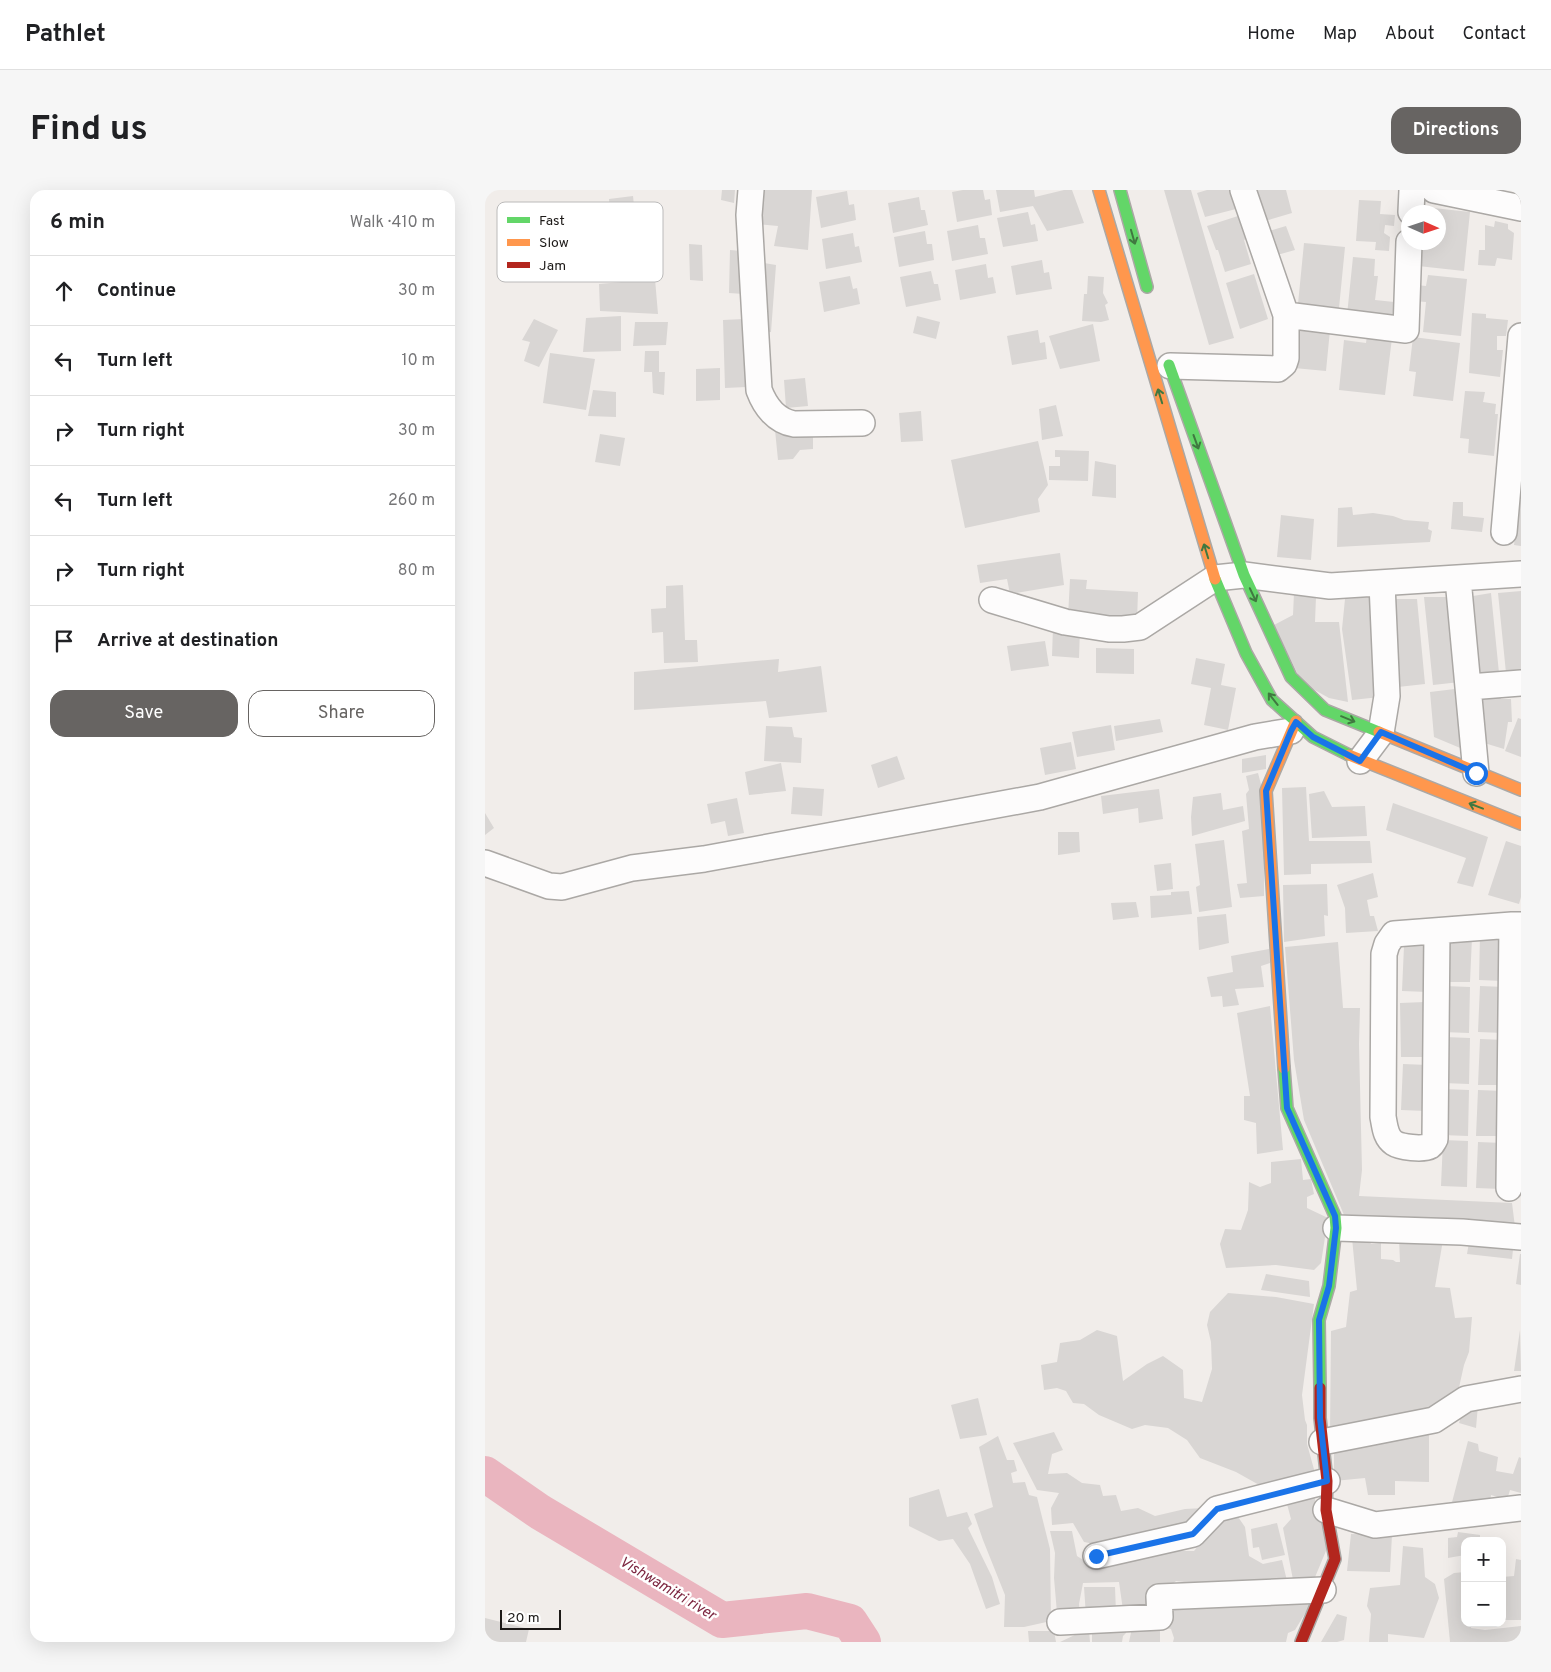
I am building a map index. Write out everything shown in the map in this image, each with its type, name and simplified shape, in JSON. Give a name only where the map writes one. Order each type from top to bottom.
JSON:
[{"type":"street","points":[[751,190],[749,215],[759,390],[762,400],[779,419],[794,424],[862,423]]},
{"type":"street","points":[[1099,190],[1215,578],[1246,653],[1272,700],[1293,726],[1360,761],[1521,824]]},
{"type":"street","points":[[1120,190],[1151,301]]},
{"type":"street","points":[[1243,190],[1286,315],[1286,358],[1281,368],[1278,369],[1169,361],[1244,575],[1291,676],[1325,710],[1521,790]]},
{"type":"street","points":[[1411,190],[1411,205]]},
{"type":"street","points":[[1433,190],[1521,208]]},
{"type":"street","points":[[1286,315],[1406,330],[1409,250]]},
{"type":"street","points":[[1503,532],[1521,336]]},
{"type":"street","points":[[992,600],[1065,622],[1109,629],[1140,627],[1215,578],[1244,575],[1330,586],[1521,574]]},
{"type":"street","points":[[1458,579],[1476,773]]},
{"type":"street","points":[[1360,761],[1381,732],[1387,696],[1382,584]]},
{"type":"street","points":[[1469,687],[1521,683]]},
{"type":"street","points":[[485,863],[549,886],[562,887],[632,868],[704,858],[1040,797],[1293,726]]},
{"type":"street","points":[[1293,726],[1266,791],[1287,1108],[1332,1207],[1336,1228],[1329,1286],[1319,1320],[1322,1442],[1327,1481],[1327,1510],[1335,1559],[1301,1642]]},
{"type":"street","points":[[1437,931],[1435,1139],[1428,1147],[1403,1147],[1393,1142],[1386,1133],[1383,1117],[1384,954],[1387,944],[1394,934],[1517,925],[1509,1188]]},
{"type":"street","points":[[1336,1228],[1462,1232],[1521,1237]]},
{"type":"street","points":[[1322,1442],[1435,1420],[1466,1399],[1521,1389]]},
{"type":"street","points":[[1096,1556],[1193,1534],[1217,1509],[1327,1481]]},
{"type":"street","points":[[1327,1510],[1375,1525],[1521,1508]]},
{"type":"street","points":[[1060,1622],[1160,1617],[1159,1597],[1323,1590]]},
{"type":"building","points":[[722,190],[735,190],[734,203],[721,200]]},
{"type":"building","points":[[763,190],[812,190],[808,250],[774,246],[778,226],[756,224]]},
{"type":"building","points":[[983,190],[985,200],[990,199],[992,215],[957,222],[952,192]]},
{"type":"building","points":[[996,190],[1034,190],[1035,197],[1072,190],[1084,223],[1047,231],[1033,206],[1000,212]]},
{"type":"building","points":[[1164,190],[1191,190],[1234,338],[1209,345]]},
{"type":"building","points":[[1207,190],[1229,190],[1236,209],[1205,217],[1197,193]]},
{"type":"building","points":[[1247,190],[1286,190],[1292,213],[1258,223]]},
{"type":"building","points":[[847,191],[849,205],[854,204],[856,220],[821,228],[816,197]]},
{"type":"building","points":[[633,196],[634,202],[609,202],[609,199]]},
{"type":"building","points":[[919,197],[921,210],[925,210],[928,225],[893,233],[888,203]]},
{"type":"building","points":[[1359,200],[1381,201],[1380,214],[1395,215],[1394,226],[1385,225],[1384,233],[1390,237],[1389,251],[1375,250],[1376,242],[1356,241]]},
{"type":"building","points":[[1446,209],[1470,212],[1464,271],[1418,266],[1419,250],[1446,250]]},
{"type":"building","points":[[1028,212],[1031,225],[1035,224],[1038,241],[1003,247],[997,218]]},
{"type":"building","points":[[1238,216],[1246,239],[1244,240],[1251,264],[1225,272],[1207,226]]},
{"type":"building","points":[[1495,221],[1508,224],[1508,229],[1514,233],[1512,260],[1497,258],[1495,266],[1478,265],[1479,250],[1485,250],[1485,225],[1494,227]]},
{"type":"building","points":[[978,225],[980,238],[985,238],[988,254],[952,261],[947,231]]},
{"type":"building","points":[[1286,226],[1295,250],[1270,257],[1263,233]]},
{"type":"building","points":[[925,231],[927,244],[932,244],[934,260],[899,267],[894,237]]},
{"type":"building","points":[[853,233],[855,247],[859,246],[862,262],[826,269],[822,239]]},
{"type":"building","points":[[1304,243],[1345,247],[1339,308],[1298,304]]},
{"type":"building","points":[[689,244],[702,245],[703,281],[690,280]]},
{"type":"building","points":[[730,250],[742,251],[744,294],[729,293]]},
{"type":"building","points":[[1353,257],[1375,259],[1374,276],[1378,276],[1375,300],[1394,302],[1392,320],[1347,315]]},
{"type":"building","points":[[1042,260],[1044,273],[1049,272],[1052,289],[1016,295],[1011,266]]},
{"type":"building","points":[[764,263],[776,265],[771,332],[761,333]]},
{"type":"building","points":[[986,264],[988,278],[993,277],[996,293],[960,300],[955,270]]},
{"type":"building","points":[[931,271],[934,284],[938,284],[941,300],[906,307],[900,277]]},
{"type":"building","points":[[1254,274],[1268,319],[1240,329],[1226,283]]},
{"type":"building","points":[[1428,275],[1467,279],[1461,336],[1423,332],[1426,302],[1414,301],[1416,285],[1426,286]]},
{"type":"building","points":[[850,276],[853,289],[857,288],[860,304],[824,312],[819,282]]},
{"type":"building","points":[[1088,276],[1104,277],[1103,293],[1108,303],[1105,305],[1109,320],[1101,322],[1082,321],[1084,294],[1087,294]]},
{"type":"building","points":[[655,282],[658,314],[600,311],[599,284]]},
{"type":"building","points":[[1472,313],[1486,314],[1486,318],[1508,320],[1506,336],[1497,336],[1497,350],[1503,350],[1500,377],[1469,373]]},
{"type":"building","points":[[621,316],[621,351],[583,352],[586,318]]},
{"type":"building","points":[[917,316],[940,322],[936,339],[913,333]]},
{"type":"building","points":[[534,319],[558,330],[539,367],[524,361],[530,342],[522,340]]},
{"type":"building","points":[[744,319],[746,387],[725,388],[723,320]]},
{"type":"building","points":[[635,322],[668,322],[666,345],[633,346]]},
{"type":"building","points":[[1093,324],[1100,361],[1060,369],[1049,336]]},
{"type":"building","points":[[1299,327],[1330,330],[1326,371],[1294,368]]},
{"type":"building","points":[[1038,330],[1040,343],[1045,342],[1047,359],[1012,365],[1007,336]]},
{"type":"building","points":[[1367,335],[1392,338],[1385,395],[1339,390],[1344,340],[1366,343]]},
{"type":"building","points":[[1413,337],[1460,343],[1453,401],[1413,396],[1416,372],[1409,371]]},
{"type":"building","points":[[645,351],[659,351],[659,372],[665,372],[664,395],[653,393],[652,372],[644,372]]},
{"type":"building","points":[[550,353],[595,359],[586,410],[543,403]]},
{"type":"building","points":[[720,368],[720,400],[696,401],[696,369]]},
{"type":"building","points":[[805,378],[808,406],[786,408],[784,380]]},
{"type":"building","points":[[593,390],[616,392],[616,417],[588,416]]},
{"type":"building","points":[[1465,391],[1485,392],[1483,402],[1496,404],[1495,414],[1498,414],[1494,456],[1468,453],[1469,439],[1460,438]]},
{"type":"building","points":[[1056,405],[1063,436],[1042,440],[1039,409]]},
{"type":"building","points":[[921,411],[923,441],[901,442],[899,413]]},
{"type":"building","points":[[775,430],[813,431],[813,449],[800,450],[793,459],[778,460]]},
{"type":"building","points":[[600,434],[625,438],[620,466],[595,462]]},
{"type":"building","points":[[1038,441],[1048,485],[1038,499],[1040,512],[965,528],[951,460]]},
{"type":"building","points":[[1055,450],[1089,451],[1088,481],[1049,480],[1049,466],[1060,466],[1060,457],[1055,457]]},
{"type":"building","points":[[1095,461],[1116,465],[1116,498],[1092,496]]},
{"type":"building","points":[[1521,500],[1521,546],[1514,545]]},
{"type":"building","points":[[1453,502],[1463,502],[1463,516],[1484,518],[1482,532],[1451,529]]},
{"type":"building","points":[[1352,507],[1353,515],[1373,513],[1404,520],[1429,522],[1428,529],[1432,531],[1430,542],[1337,547],[1338,508]]},
{"type":"building","points":[[1281,515],[1314,519],[1311,560],[1277,557]]},
{"type":"building","points":[[1060,553],[1064,585],[1010,594],[1007,579],[980,583],[977,565]]},
{"type":"building","points":[[1070,579],[1087,580],[1086,589],[1138,592],[1137,621],[1068,617]]},
{"type":"building","points":[[683,585],[685,640],[697,640],[698,662],[664,663],[663,632],[652,633],[651,609],[666,608],[666,586]]},
{"type":"building","points":[[1521,591],[1521,671],[1506,673],[1498,593]]},
{"type":"building","points":[[1294,593],[1316,597],[1315,622],[1339,622],[1348,702],[1329,698],[1302,683],[1274,625],[1293,615]]},
{"type":"building","points":[[1491,593],[1499,673],[1473,676],[1467,597]]},
{"type":"building","points":[[1370,597],[1380,697],[1352,700],[1342,629],[1345,599]]},
{"type":"building","points":[[1424,597],[1452,597],[1460,682],[1433,685]]},
{"type":"building","points":[[1389,599],[1417,599],[1425,684],[1398,687]]},
{"type":"building","points":[[1053,627],[1080,628],[1079,658],[1052,656]]},
{"type":"building","points":[[1045,641],[1049,666],[1011,671],[1007,646]]},
{"type":"building","points":[[1096,648],[1134,649],[1134,674],[1096,673]]},
{"type":"building","points":[[1196,658],[1225,664],[1221,685],[1236,688],[1228,730],[1204,725],[1211,688],[1191,684]]},
{"type":"building","points":[[779,659],[778,672],[821,666],[827,712],[769,718],[766,701],[634,710],[634,672]]},
{"type":"building","points":[[1463,688],[1465,750],[1434,737],[1430,692]]},
{"type":"building","points":[[1498,690],[1501,699],[1511,699],[1512,722],[1508,722],[1504,749],[1481,742],[1476,694]]},
{"type":"building","points":[[1518,718],[1521,719],[1521,757],[1505,751]]},
{"type":"building","points":[[1160,719],[1163,732],[1116,741],[1114,726]]},
{"type":"building","points":[[1111,725],[1115,750],[1077,757],[1072,732]]},
{"type":"building","points":[[766,726],[792,727],[794,737],[802,738],[801,763],[764,761]]},
{"type":"building","points":[[1071,742],[1076,769],[1045,775],[1040,748]]},
{"type":"building","points":[[1266,755],[1266,769],[1242,773],[1242,759]]},
{"type":"building","points":[[897,756],[905,779],[878,788],[871,765]]},
{"type":"building","points":[[781,763],[786,791],[749,795],[745,772]]},
{"type":"building","points":[[1258,773],[1264,796],[1264,896],[1240,898],[1237,884],[1247,883],[1242,831],[1249,829],[1246,794],[1249,790],[1246,776]]},
{"type":"building","points":[[793,787],[824,789],[822,816],[791,814]]},
{"type":"building","points":[[1306,787],[1309,841],[1370,841],[1372,863],[1311,864],[1311,874],[1284,875],[1282,788]]},
{"type":"building","points":[[1159,789],[1163,819],[1139,823],[1138,808],[1103,814],[1101,796]]},
{"type":"building","points":[[1324,791],[1332,807],[1365,806],[1367,836],[1312,838],[1309,794]]},
{"type":"building","points":[[1221,793],[1223,810],[1243,806],[1245,821],[1192,836],[1193,797]]},
{"type":"building","points":[[737,798],[744,833],[728,836],[725,821],[711,824],[707,804]]},
{"type":"building","points":[[1393,803],[1488,837],[1473,887],[1457,883],[1466,858],[1386,830]]},
{"type":"building","points":[[485,813],[494,828],[485,835]]},
{"type":"building","points":[[1058,832],[1079,832],[1080,852],[1058,855]]},
{"type":"building","points":[[1224,840],[1232,907],[1199,912],[1196,887],[1200,885],[1195,844]]},
{"type":"building","points":[[1506,841],[1521,846],[1521,897],[1519,904],[1488,895]]},
{"type":"building","points":[[1171,863],[1173,889],[1157,891],[1154,865]]},
{"type":"building","points":[[1373,873],[1378,897],[1367,900],[1370,916],[1374,916],[1378,931],[1346,933],[1345,908],[1337,885]]},
{"type":"building","points":[[1327,884],[1328,916],[1324,915],[1325,936],[1284,942],[1283,885]]},
{"type":"building","points":[[1189,891],[1192,914],[1151,918],[1150,896],[1171,895],[1171,892]]},
{"type":"building","points":[[1136,902],[1139,917],[1113,920],[1111,903]]},
{"type":"building","points":[[1226,914],[1229,943],[1199,950],[1197,917]]},
{"type":"building","points":[[1480,935],[1506,936],[1504,981],[1479,980]]},
{"type":"building","points":[[1447,936],[1472,937],[1470,982],[1445,982]]},
{"type":"building","points":[[1338,942],[1343,1008],[1360,1008],[1362,1170],[1359,1196],[1512,1203],[1515,1227],[1385,1221],[1344,1215],[1304,1120],[1294,1060],[1285,947]]},
{"type":"building","points":[[1404,946],[1429,946],[1428,992],[1402,991]]},
{"type":"building","points":[[1269,949],[1270,963],[1261,966],[1264,987],[1235,989],[1239,1005],[1223,1007],[1222,996],[1211,997],[1207,977],[1233,972],[1231,956]]},
{"type":"building","points":[[1445,986],[1470,987],[1469,1033],[1443,1032]]},
{"type":"building","points":[[1480,986],[1505,987],[1504,1033],[1478,1032]]},
{"type":"building","points":[[1425,1002],[1427,1057],[1401,1057],[1400,1003]]},
{"type":"building","points":[[1270,1006],[1283,1150],[1257,1154],[1256,1123],[1244,1120],[1244,1096],[1250,1096],[1237,1013]]},
{"type":"building","points":[[1445,1037],[1470,1038],[1469,1084],[1443,1083]]},
{"type":"building","points":[[1480,1039],[1505,1040],[1503,1085],[1478,1085]]},
{"type":"building","points":[[1403,1064],[1428,1065],[1426,1111],[1401,1110]]},
{"type":"building","points":[[1444,1089],[1469,1090],[1468,1136],[1442,1135]]},
{"type":"building","points":[[1478,1090],[1503,1091],[1501,1136],[1476,1136]]},
{"type":"building","points":[[1443,1140],[1468,1141],[1467,1187],[1441,1186]]},
{"type":"building","points":[[1478,1142],[1503,1143],[1501,1189],[1476,1188]]},
{"type":"building","points":[[1301,1159],[1303,1180],[1311,1179],[1314,1194],[1307,1197],[1307,1208],[1328,1218],[1321,1263],[1314,1270],[1276,1265],[1226,1268],[1220,1244],[1225,1229],[1241,1230],[1248,1210],[1249,1182],[1260,1187],[1271,1183],[1271,1162]]},
{"type":"building","points":[[1470,1236],[1514,1240],[1512,1259],[1467,1254]]},
{"type":"building","points":[[1352,1238],[1368,1238],[1371,1244],[1381,1243],[1381,1259],[1396,1262],[1400,1262],[1399,1239],[1443,1240],[1435,1287],[1450,1288],[1455,1318],[1472,1317],[1469,1352],[1458,1392],[1433,1415],[1330,1432],[1331,1331],[1346,1327],[1350,1292],[1357,1290]]},
{"type":"building","points":[[1521,1254],[1521,1285],[1516,1284]]},
{"type":"building","points":[[1266,1274],[1309,1281],[1310,1297],[1261,1290]]},
{"type":"building","points":[[1228,1293],[1276,1297],[1314,1304],[1302,1395],[1307,1425],[1307,1444],[1315,1473],[1261,1486],[1236,1472],[1200,1458],[1187,1440],[1168,1428],[1145,1425],[1132,1429],[1099,1415],[1084,1404],[1073,1403],[1066,1391],[1057,1388],[1044,1390],[1041,1365],[1057,1362],[1060,1343],[1080,1340],[1097,1330],[1117,1336],[1123,1381],[1147,1364],[1163,1356],[1183,1370],[1184,1398],[1202,1402],[1212,1369],[1211,1342],[1207,1325],[1210,1312]]},
{"type":"building","points":[[1520,1330],[1521,1371],[1514,1371]]},
{"type":"building","points":[[978,1398],[987,1435],[960,1439],[951,1405]]},
{"type":"building","points":[[1464,1405],[1478,1405],[1476,1428],[1459,1423]]},
{"type":"building","points":[[1429,1428],[1429,1482],[1395,1481],[1395,1495],[1368,1495],[1365,1478],[1334,1481],[1334,1449]]},
{"type":"building","points":[[1054,1432],[1063,1450],[1052,1454],[1048,1474],[1067,1473],[1082,1483],[1100,1485],[1103,1496],[1116,1495],[1121,1511],[1138,1508],[1155,1516],[1185,1509],[1204,1508],[1184,1526],[1106,1546],[1084,1542],[1073,1523],[1052,1525],[1051,1508],[1059,1493],[1037,1490],[1013,1443]]},
{"type":"building","points":[[998,1436],[1007,1460],[1014,1460],[1017,1471],[1011,1473],[1013,1483],[1025,1482],[1029,1495],[1037,1497],[1050,1549],[1051,1621],[1024,1627],[1004,1627],[1005,1595],[974,1514],[993,1507],[979,1447]]},
{"type":"building","points":[[1468,1441],[1478,1444],[1479,1451],[1498,1457],[1496,1471],[1513,1474],[1519,1457],[1521,1458],[1521,1493],[1510,1490],[1507,1500],[1491,1495],[1490,1505],[1451,1506]]},
{"type":"building","points":[[939,1489],[947,1517],[967,1512],[972,1524],[968,1528],[992,1577],[1000,1604],[986,1609],[970,1564],[953,1539],[939,1541],[909,1526],[909,1498]]},
{"type":"building","points":[[1314,1496],[1328,1546],[1313,1582],[1294,1585],[1283,1528],[1291,1519],[1287,1504]]},
{"type":"building","points":[[1234,1511],[1245,1527],[1249,1556],[1263,1564],[1282,1560],[1288,1585],[1204,1587],[1176,1581],[1167,1589],[1153,1608],[1123,1610],[1119,1582],[1083,1583],[1079,1604],[1080,1614],[1057,1613],[1054,1578],[1055,1553],[1050,1531],[1072,1531],[1077,1556],[1091,1565],[1167,1551],[1194,1551],[1221,1519]]},
{"type":"building","points":[[1277,1523],[1285,1555],[1262,1560],[1259,1547],[1253,1548],[1251,1529]]},
{"type":"building","points":[[1458,1532],[1480,1535],[1480,1537],[1461,1537],[1461,1556],[1448,1558],[1448,1538],[1457,1537]]},
{"type":"building","points":[[1351,1534],[1392,1535],[1390,1572],[1347,1571]]},
{"type":"building","points":[[1403,1546],[1423,1548],[1425,1577],[1435,1584],[1439,1598],[1424,1638],[1388,1634],[1388,1642],[1369,1642],[1371,1614],[1367,1606],[1370,1588],[1400,1585]]},
{"type":"building","points":[[1516,1559],[1521,1560],[1521,1620],[1506,1620],[1506,1577],[1514,1576]]},
{"type":"building","points":[[1461,1572],[1461,1627],[1485,1630],[1521,1626],[1521,1642],[1450,1642],[1444,1579],[1454,1573]]},
{"type":"building","points":[[1084,1587],[1115,1587],[1116,1613],[1086,1616]]},
{"type":"building","points":[[1167,1597],[1315,1597],[1295,1630],[1288,1633],[1286,1642],[1173,1642],[1174,1638],[1171,1629],[1167,1628]]},
{"type":"building","points":[[1337,1614],[1347,1617],[1344,1640],[1321,1642]]},
{"type":"building","points":[[485,1618],[529,1629],[526,1642],[485,1642]]},
{"type":"building","points":[[1127,1621],[1126,1633],[1123,1636],[1122,1642],[1092,1642],[1092,1628]]},
{"type":"building","points":[[1133,1623],[1160,1623],[1160,1642],[1129,1642]]},
{"type":"building","points":[[1089,1630],[1090,1642],[1060,1642],[1079,1633]]},
{"type":"building","points":[[1028,1631],[1054,1631],[1056,1642],[1029,1642]]},
{"type":"waterway","name":"Vishwamitri river","points":[[485,1474],[540,1512],[722,1620],[807,1611],[850,1622],[863,1642]]},
{"type":"traffic: fast","points":[[1120,190],[1147,287]]},
{"type":"traffic: fast","points":[[1169,365],[1244,575],[1291,677],[1325,710],[1379,732]]},
{"type":"traffic: fast","points":[[1215,579],[1246,653],[1272,700],[1313,737],[1349,755]]},
{"type":"traffic: fast","points":[[1284,1068],[1287,1108],[1335,1216],[1336,1228],[1329,1286],[1319,1320],[1320,1388]]},
{"type":"traffic: slow","points":[[1099,190],[1215,579]]},
{"type":"traffic: slow","points":[[1284,1068],[1266,791],[1296,721]]},
{"type":"traffic: slow","points":[[1379,732],[1521,790]]},
{"type":"traffic: slow","points":[[1349,755],[1521,824]]},
{"type":"traffic: jam","points":[[1301,1642],[1335,1559],[1326,1510],[1327,1481],[1320,1418],[1320,1388]]},
{"type":"route","points":[[1096,1556],[1193,1534],[1217,1509],[1327,1481],[1320,1418],[1319,1320],[1329,1286],[1336,1228],[1335,1216],[1287,1108],[1266,791],[1291,731],[1296,722],[1313,737],[1360,761],[1381,732],[1476,773]]}]
